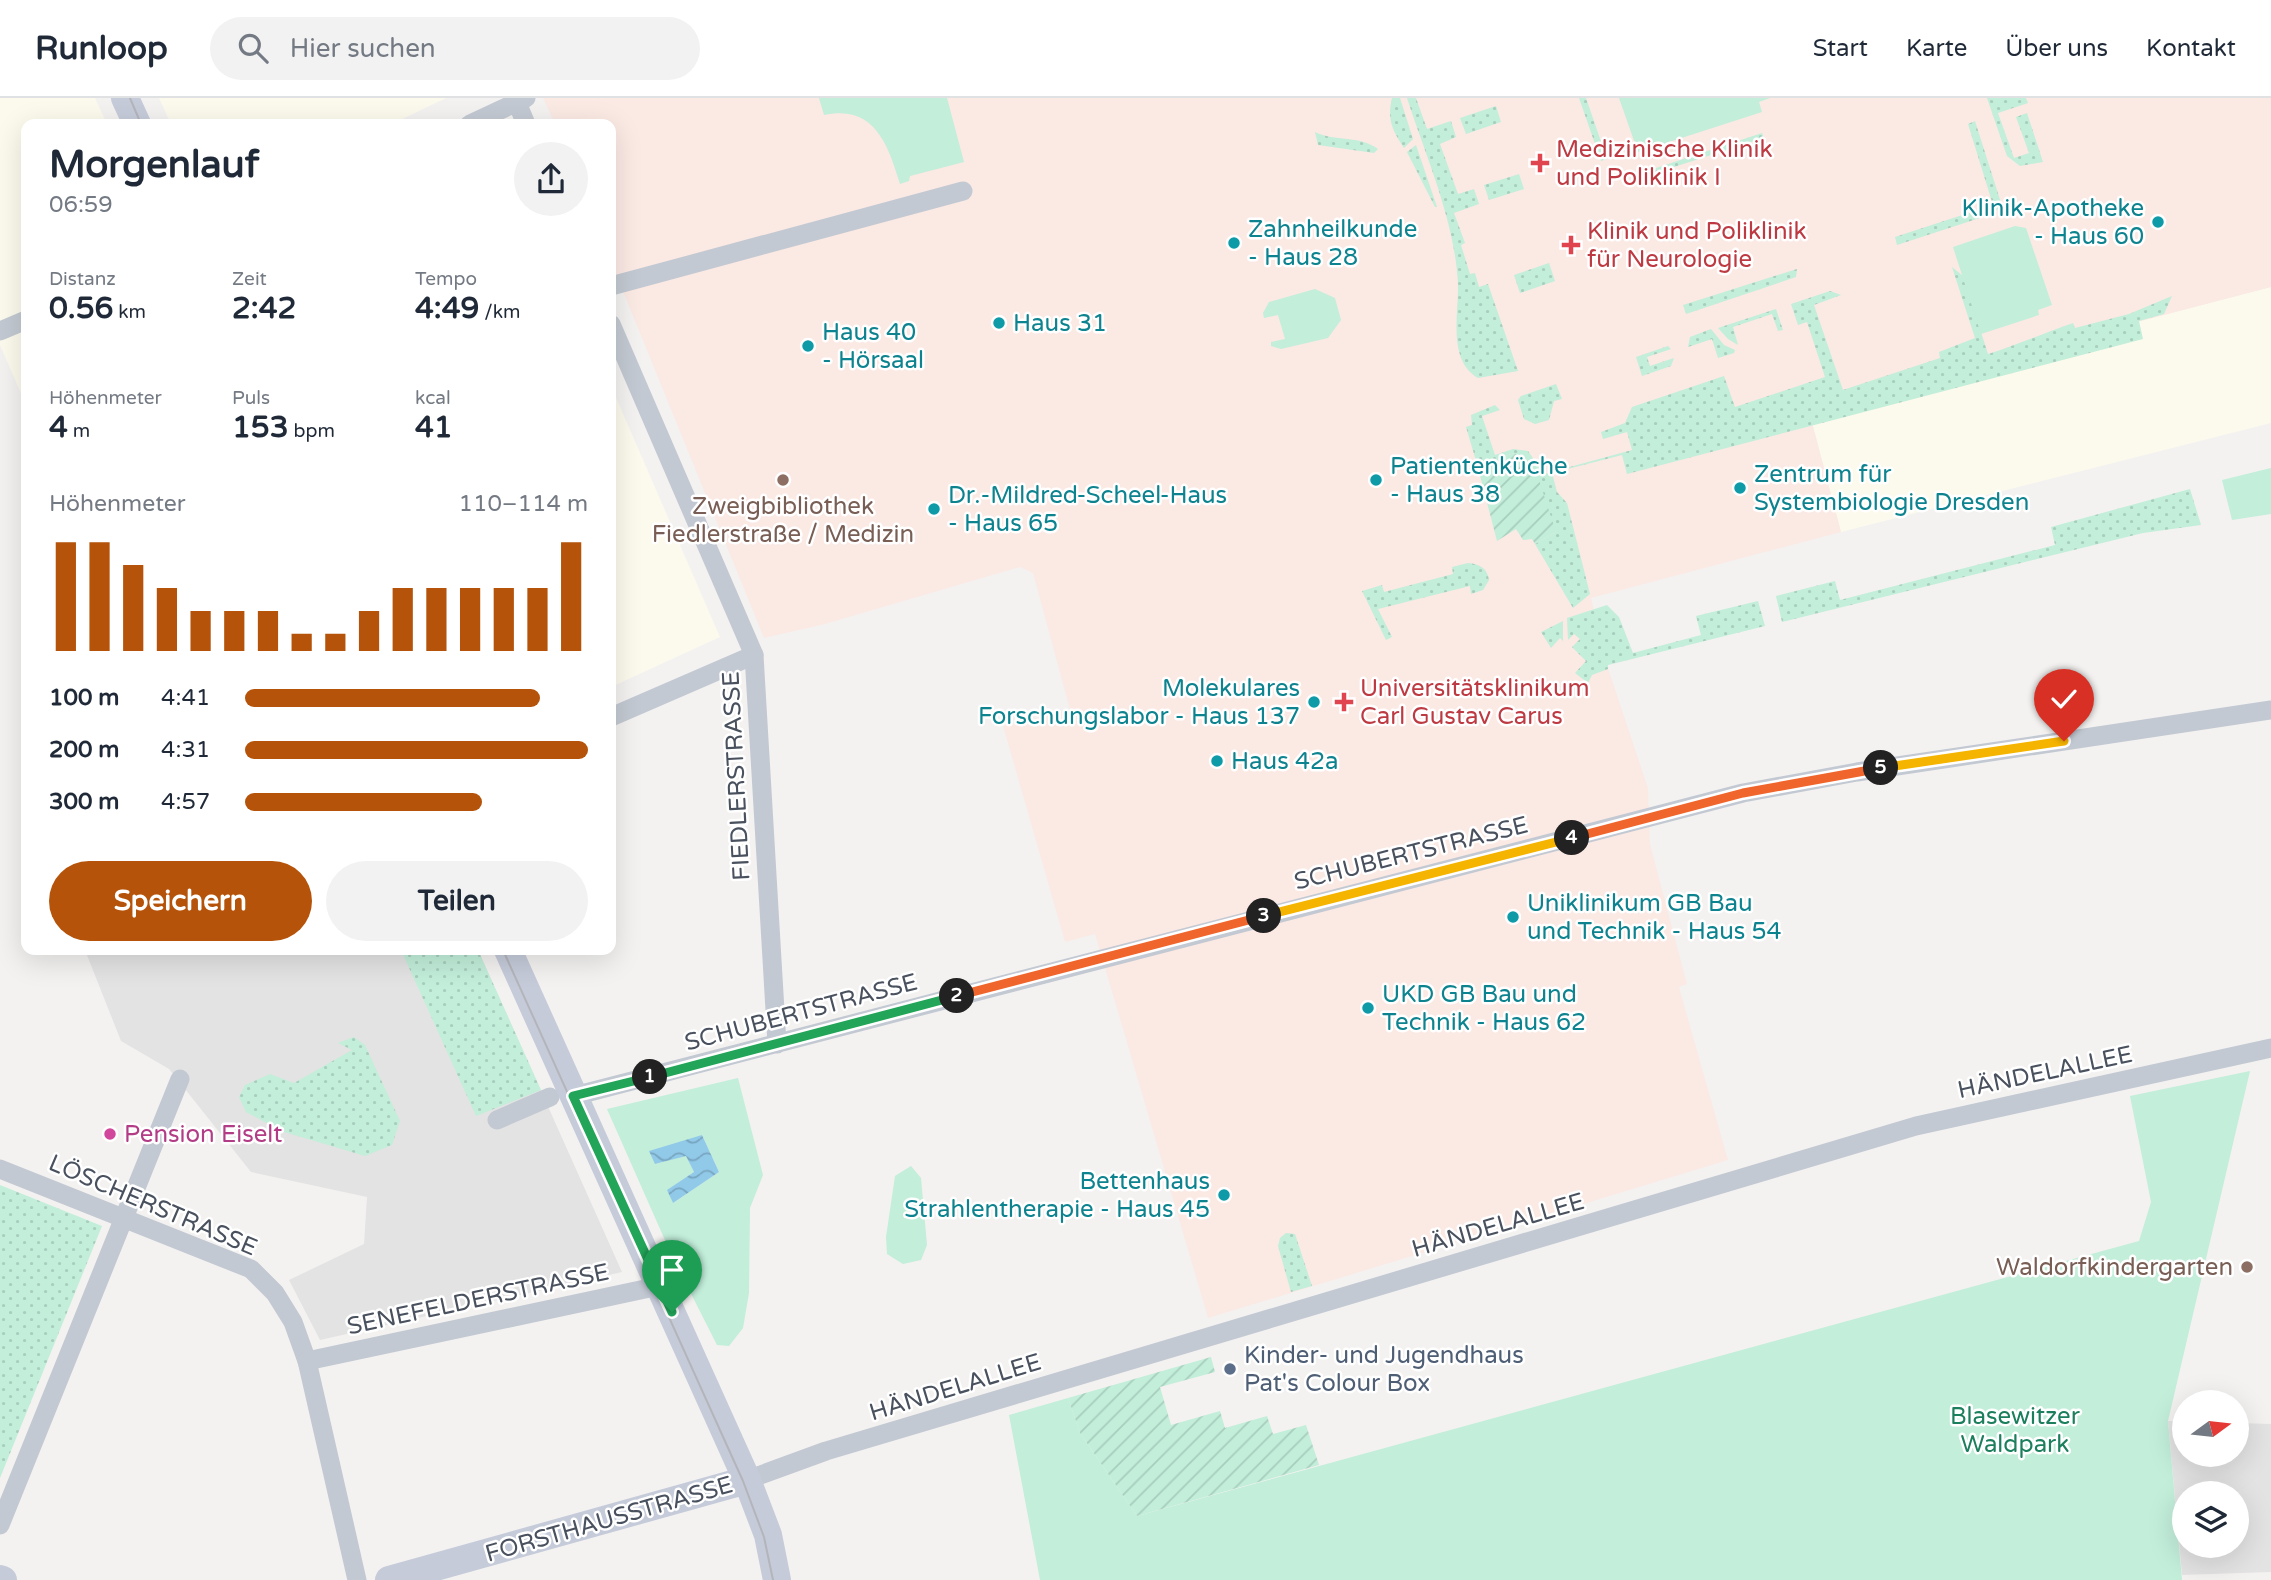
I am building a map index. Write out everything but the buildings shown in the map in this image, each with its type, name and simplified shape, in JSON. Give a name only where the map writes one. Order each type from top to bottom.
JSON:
[{"type":"street","points":[[125,98],[135,119]]},
{"type":"street","points":[[480,119],[519,99],[525,119]]},
{"type":"street","points":[[616,285],[963,191]]},
{"type":"street","points":[[0,331],[21,322]]},
{"type":"street","name":"FIEDLERSTRASSE","points":[[616,336],[754,655],[777,1044]]},
{"type":"street","points":[[616,715],[754,655]]},
{"type":"street","name":"SCHUBERTSTRASSE","points":[[497,1120],[562,1097],[777,1044],[1743,793],[1857,772],[2271,710]]},
{"type":"street","points":[[510,955],[562,1097],[659,1286],[747,1480],[768,1535],[777,1580]]},
{"type":"street","name":"HÄNDELALLEE","points":[[747,1480],[827,1451],[1916,1126],[2271,1048]]},
{"type":"street","points":[[0,1525],[180,1079]]},
{"type":"street","name":"LÖSCHERSTRASSE","points":[[0,1169],[124,1216],[251,1269],[275,1293],[293,1322],[307,1361],[357,1580]]},
{"type":"street","name":"SENEFELDERSTRASSE","points":[[307,1361],[659,1286]]},
{"type":"street","name":"FORSTHAUSSTRASSE","points":[[390,1580],[747,1480]]},
{"type":"shaded area","points":[[0,98],[95,98],[105,119],[21,119],[21,393],[0,345]]},
{"type":"shaded area","points":[[159,98],[446,98],[402,119],[169,119]]},
{"type":"shaded area","name":"Universitätsklinikum Carl Gustav Carus","points":[[543,98],[2271,98],[2271,287],[1808,408],[1841,532],[1591,598],[1607,665],[1648,788],[1650,844],[1687,984],[1679,987],[1728,1160],[1208,1318],[1095,934],[1065,942],[1003,726],[1070,710],[1033,573],[1020,567],[825,624],[764,638],[616,274],[616,119],[553,119]]},
{"type":"shaded area","points":[[2271,287],[2271,423],[1841,532],[1808,407]]},
{"type":"shaded area","points":[[616,398],[720,637],[616,685]]},
{"type":"shaded area","points":[[87,955],[480,955],[622,1272],[320,1340],[289,1280],[364,1244],[367,1197],[251,1172],[169,1069],[121,1041]]},
{"type":"shaded area","points":[[2168,1421],[2172,1421],[2172,1465]]},
{"type":"shaded area","points":[[2249,1423],[2271,1424],[2271,1572],[2182,1575],[2180,1558],[2249,1558],[2249,1481],[2173,1481],[2172,1467],[2249,1467]]},
{"type":"green space","points":[[819,98],[947,98],[964,162],[910,176],[909,181],[900,184],[890,155],[876,130],[867,121],[855,116],[841,113],[824,115]]},
{"type":"green space","points":[[1392,98],[1400,98],[1413,139],[1404,148],[1392,124]]},
{"type":"green space","points":[[1407,98],[1416,98],[1427,129],[1451,121],[1456,137],[1440,144],[1458,194],[1474,189],[1479,204],[1454,213],[1465,243],[1461,245],[1470,274],[1475,273],[1479,287],[1488,284],[1518,371],[1478,378],[1468,370],[1462,360],[1457,335],[1456,260],[1446,213]]},
{"type":"green space","points":[[1579,98],[1586,98],[1607,159],[1601,161]]},
{"type":"green space","points":[[1619,98],[1770,98],[1759,102],[1762,112],[1638,152]]},
{"type":"green space","points":[[1987,98],[2026,98],[2028,103],[1998,113],[2014,158],[2029,153],[2016,117],[2027,113],[2043,162],[2020,166],[2007,156]]},
{"type":"green space","points":[[1496,106],[1501,122],[1466,134],[1460,118]]},
{"type":"green space","points":[[1975,121],[2002,206],[1992,214],[1897,245],[1895,237],[1993,205],[1968,124]]},
{"type":"green space","points":[[1315,132],[1363,142],[1378,149],[1374,153],[1318,145]]},
{"type":"green space","points":[[1762,133],[1764,138],[1646,176],[1644,172]]},
{"type":"green space","points":[[1416,145],[1437,207],[1407,152]]},
{"type":"green space","points":[[1519,174],[1524,189],[1489,200],[1484,185]]},
{"type":"green space","points":[[2015,226],[2026,228],[2052,305],[2038,310],[2039,315],[1981,334],[1953,247]]},
{"type":"green space","points":[[1549,263],[1555,281],[1520,293],[1514,275]]},
{"type":"green space","points":[[1952,267],[1963,276],[1988,354],[2073,323],[2075,328],[2129,314],[2172,296],[2164,314],[2139,321],[2143,339],[1627,474],[1622,455],[1552,473],[1557,492],[1567,503],[1590,594],[1573,608],[1535,544],[1556,532],[1515,453],[1477,464],[1466,427],[1472,425],[1471,415],[1495,405],[1500,410],[1482,416],[1495,455],[1513,449],[1528,451],[1544,474],[1632,450],[1627,432],[1603,439],[1601,432],[1625,423],[1632,407],[1724,376],[1735,407],[1825,377],[1807,322],[1798,325],[1791,304],[1830,291],[1841,295],[1814,305],[1843,390],[1940,358],[1939,352],[1975,338]]},
{"type":"green space","points":[[1797,269],[1796,277],[1686,314],[1683,305]]},
{"type":"green space","points":[[1315,289],[1335,298],[1341,320],[1328,338],[1281,349],[1271,346],[1271,342],[1285,339],[1278,315],[1264,318],[1263,313],[1269,302]]},
{"type":"green space","points":[[1776,309],[1783,330],[1778,331],[1772,314],[1733,327],[1738,345],[1718,328]]},
{"type":"green space","points":[[1711,329],[1724,345],[1735,350],[1734,353],[1718,358],[1712,339],[1688,347],[1690,337]]},
{"type":"green space","points":[[1668,346],[1671,349],[1647,357],[1650,366],[1674,358],[1671,366],[1642,376],[1636,357]]},
{"type":"green space","points":[[1556,384],[1562,399],[1554,401],[1549,420],[1535,424],[1524,419],[1518,400],[1521,396]]},
{"type":"green space","points":[[1515,453],[1538,477],[1556,532],[1535,544],[1532,539],[1523,540],[1516,529],[1497,541],[1477,464]]},
{"type":"green space","points":[[2271,468],[2271,514],[2232,520],[2222,480]]},
{"type":"green space","points":[[2190,489],[2201,525],[2143,533],[1782,622],[1776,596],[1835,581],[1840,600],[2055,545],[2051,527]]},
{"type":"green space","points":[[1468,563],[1487,572],[1489,580],[1483,590],[1471,594],[1470,586],[1378,609],[1392,637],[1386,640],[1362,591],[1382,585],[1384,592],[1453,574],[1452,567]]},
{"type":"green space","points":[[1758,601],[1765,626],[1608,665],[1608,669],[1592,675],[1588,683],[1575,673],[1586,661],[1572,647],[1580,639],[1574,634],[1568,640],[1567,618],[1607,605],[1619,617],[1633,653],[1701,635],[1696,616]]},
{"type":"green space","points":[[1563,621],[1563,641],[1560,638],[1551,648],[1541,632]]},
{"type":"green space","points":[[403,955],[480,955],[541,1090],[476,1116]]},
{"type":"green space","points":[[354,1037],[365,1045],[400,1121],[392,1145],[365,1156],[284,1132],[246,1112],[239,1097],[245,1085],[270,1074],[294,1083],[352,1050],[338,1043]]},
{"type":"green space","name":"Blasewitzer Waldpark","points":[[2250,1071],[2175,1390],[2172,1390],[2168,1421],[2173,1481],[2172,1558],[2180,1558],[2182,1580],[1040,1580],[1009,1415],[1068,1398],[1080,1433],[1137,1516],[2139,1241],[2151,1202],[2130,1096]]},
{"type":"green space","points":[[738,1078],[763,1175],[750,1208],[749,1293],[743,1328],[729,1346],[717,1345],[672,1256],[607,1109]],"holes":[[[702,1135],[719,1172],[673,1203],[668,1190],[694,1172],[686,1155],[656,1164]]]},
{"type":"green space","points":[[911,1166],[921,1178],[927,1245],[921,1260],[903,1264],[887,1254],[886,1237],[895,1176]]},
{"type":"green space","points":[[0,1185],[102,1226],[0,1478]]},
{"type":"green space","points":[[1286,1233],[1295,1234],[1312,1286],[1291,1292],[1278,1246],[1280,1238]]},
{"type":"green space","points":[[1211,1357],[1215,1372],[1160,1387],[1171,1425],[1220,1411],[1225,1428],[1267,1416],[1273,1434],[1306,1425],[1319,1465],[1137,1516],[1080,1433],[1068,1398]]},
{"type":"water","points":[[702,1135],[719,1172],[673,1203],[667,1190],[694,1172],[686,1156],[655,1164],[649,1151]]},
{"type":"tram line","points":[[130,98],[139,119]]},
{"type":"tram line","points":[[505,955],[743,1481],[764,1537],[773,1580]]},
{"type":"place","name":"Medizinische Klinik und Poliklinik I","points":[[1540,163]]},
{"type":"place","name":"Klinik-Apotheke - Haus 60","points":[[2158,222]]},
{"type":"place","name":"Zahnheilkunde - Haus 28","points":[[1234,243]]},
{"type":"place","name":"Klinik und Poliklinik für Neurologie","points":[[1571,245]]},
{"type":"place","name":"Haus 31","points":[[999,323]]},
{"type":"place","name":"Haus 40 - Hörsaal","points":[[808,346]]},
{"type":"place","name":"Zweigbibliothek Fiedlerstraße / Medizin","points":[[783,480]]},
{"type":"place","name":"Patientenküche - Haus 38","points":[[1376,480]]},
{"type":"place","name":"Zentrum für Systembiologie Dresden","points":[[1740,488]]},
{"type":"place","name":"Dr.-Mildred-Scheel-Haus - Haus 65","points":[[934,509]]},
{"type":"place","name":"Molekulares Forschungslabor - Haus 137","points":[[1314,702]]},
{"type":"place","name":"Universitätsklinikum Carl Gustav Carus","points":[[1344,702]]},
{"type":"place","name":"Haus 42a","points":[[1217,761]]},
{"type":"place","name":"Uniklinikum GB Bau und Technik - Haus 54","points":[[1513,917]]},
{"type":"place","name":"UKD GB Bau und Technik - Haus 62","points":[[1368,1008]]},
{"type":"place","name":"Pension Eiselt","points":[[110,1134]]},
{"type":"place","name":"Bettenhaus Strahlentherapie - Haus 45","points":[[1224,1195]]},
{"type":"place","name":"Waldorfkindergarten","points":[[2247,1267]]},
{"type":"place","name":"Kinder- und Jugendhaus Pat's Colour Box","points":[[1230,1369]]},
{"type":"route","points":[[672,1312],[573,1096],[1743,793],[1857,772],[2064,741]]}]
